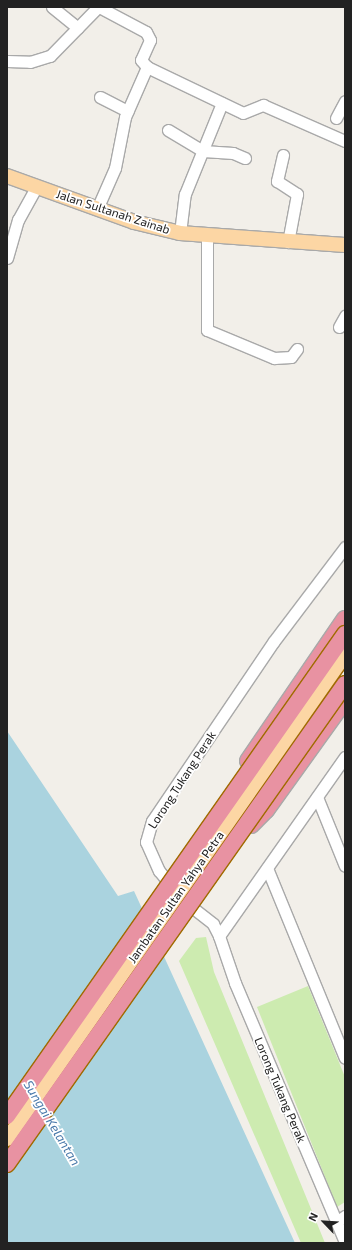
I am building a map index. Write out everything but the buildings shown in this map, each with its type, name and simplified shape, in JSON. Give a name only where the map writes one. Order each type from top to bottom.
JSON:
[{"type":"highway","points":[[210,826],[266,731],[345,619]]},
{"type":"highway","name":"Jambatan Sultan Yahya Petra","points":[[7,1116],[345,634]]},
{"type":"highway","name":"Jambatan Sultan Yahya Petra","points":[[7,1164],[345,684]]},
{"type":"highway","points":[[234,842],[266,810],[345,700]]},
{"type":"main road","name":"Jalan Sultanah Zainab","points":[[7,176],[97,209],[180,233],[207,237],[343,246]]},
{"type":"main road","name":"Jambatan Sultan Yahya Petra","points":[[7,1139],[345,655]]},
{"type":"street","points":[[52,7],[78,28]]},
{"type":"street","points":[[7,60],[40,60],[59,48],[99,7],[146,32],[150,40],[141,60],[147,68],[246,113],[263,105],[345,141]]},
{"type":"street","points":[[97,209],[115,168],[128,111],[147,68]]},
{"type":"street","points":[[100,98],[128,111]]},
{"type":"street","points":[[336,118],[345,101]]},
{"type":"street","points":[[180,233],[185,194],[222,103]]},
{"type":"street","points":[[168,130],[203,151],[234,153],[245,158]]},
{"type":"street","points":[[283,155],[277,181],[297,194],[288,242]]},
{"type":"street","points":[[7,258],[18,220],[36,187]]},
{"type":"street","points":[[207,237],[207,330],[272,357],[290,357],[297,349]]},
{"type":"street","points":[[339,327],[345,316]]},
{"type":"street","name":"Lorong Tukang Perak","points":[[345,547],[274,641],[147,832],[146,842],[159,871],[192,910],[213,924],[219,936],[235,983],[341,1223],[345,1242]]},
{"type":"street","points":[[219,936],[345,757]]},
{"type":"street","points":[[317,797],[345,866]]},
{"type":"street","points":[[267,868],[345,1058]]},
{"type":"green space","points":[[206,937],[214,972],[325,1243],[301,1243],[179,961],[196,938]]},
{"type":"green space","points":[[308,986],[345,1077],[345,1202],[337,1207],[257,1007]]},
{"type":"water","name":"Sungai Kelantan","points":[[7,731],[118,896],[134,891],[295,1243],[7,1243]]}]
